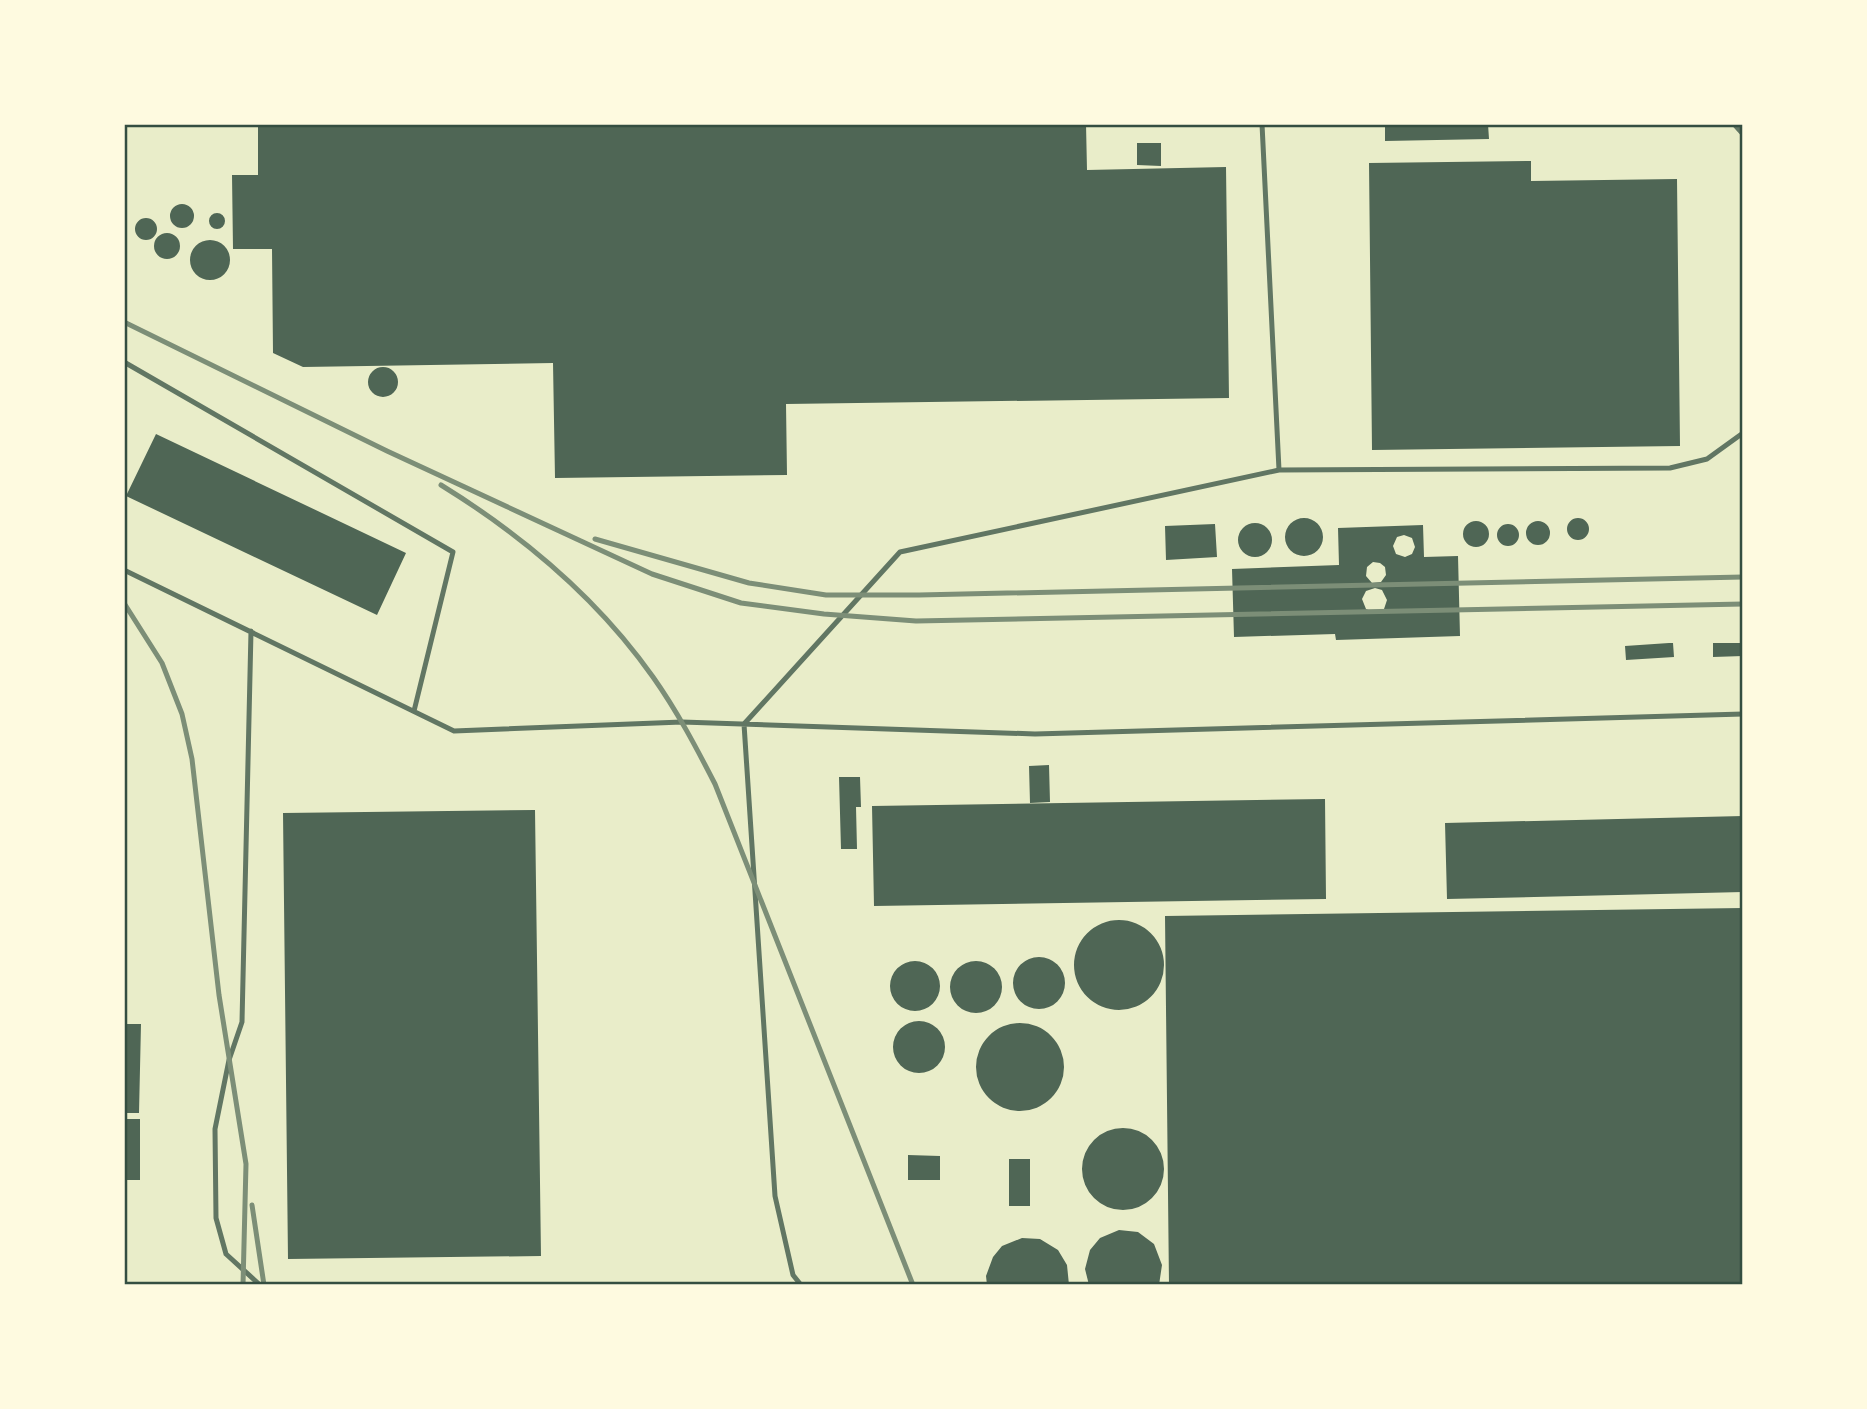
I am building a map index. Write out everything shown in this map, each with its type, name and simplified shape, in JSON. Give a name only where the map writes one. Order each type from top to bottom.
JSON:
[{"type":"lane","points":[[1262,124],[1279,470]]},
{"type":"lane","points":[[1734,124],[1743,134]]},
{"type":"lane","points":[[124,362],[453,552],[414,711]]},
{"type":"lane","points":[[801,1285],[793,1275],[775,1196],[744,724],[900,552],[1279,470],[1670,468],[1707,459],[1743,433]]},
{"type":"lane","points":[[124,570],[454,731],[682,722],[1035,734],[1743,714]]},
{"type":"lane","points":[[250,631],[242,1022],[229,1060],[215,1129],[216,1218],[226,1254],[260,1285]]},
{"type":"building","points":[[258,124],[1086,124],[1087,170],[1226,167],[1229,398],[786,404],[787,475],[555,478],[553,363],[303,367],[273,353],[272,249],[233,249],[232,175],[258,175]]},
{"type":"building","points":[[1385,124],[1488,124],[1489,139],[1385,141]]},
{"type":"building","points":[[1137,143],[1161,143],[1161,166],[1137,165]]},
{"type":"building","points":[[1531,161],[1531,181],[1677,179],[1680,446],[1372,450],[1369,163]]},
{"type":"building","points":[[182,204],[190,208],[194,216],[190,224],[182,228],[174,224],[170,216],[174,208]]},
{"type":"building","points":[[214,213],[220,213],[225,221],[223,227],[214,229],[209,224],[209,218]]},
{"type":"building","points":[[146,218],[154,221],[157,229],[154,237],[146,240],[138,237],[135,229],[138,221]]},
{"type":"building","points":[[167,233],[176,237],[180,246],[176,255],[167,259],[158,255],[154,246],[158,237]]},
{"type":"building","points":[[210,240],[218,241],[224,246],[229,252],[229,268],[224,274],[218,279],[210,280],[202,279],[196,274],[191,268],[190,260],[191,252],[196,246],[202,241]]},
{"type":"building","points":[[383,367],[389,368],[397,376],[397,388],[389,396],[383,397],[377,396],[369,388],[368,382],[369,376],[377,368]]},
{"type":"building","points":[[156,434],[406,553],[377,615],[126,496]]},
{"type":"building","points":[[1304,518],[1318,523],[1323,537],[1318,551],[1304,556],[1290,551],[1285,537],[1290,523]]},
{"type":"building","points":[[1578,518],[1586,521],[1589,529],[1586,537],[1578,540],[1570,537],[1567,529],[1570,521]]},
{"type":"building","points":[[1476,521],[1485,525],[1489,534],[1485,543],[1476,547],[1467,543],[1463,534],[1467,525]]},
{"type":"building","points":[[1538,521],[1547,524],[1550,533],[1547,542],[1538,545],[1529,542],[1526,533],[1529,524]]},
{"type":"building","points":[[1255,523],[1267,528],[1272,540],[1267,552],[1255,557],[1243,552],[1238,540],[1243,528]]},
{"type":"building","points":[[1215,524],[1217,557],[1166,560],[1165,526]]},
{"type":"building","points":[[1508,524],[1518,531],[1519,535],[1512,545],[1508,546],[1498,539],[1497,535],[1504,525]]},
{"type":"building","points":[[1423,525],[1424,557],[1458,556],[1460,636],[1336,640],[1335,634],[1234,637],[1232,569],[1339,565],[1338,528]],"holes":[[[1404,535],[1412,538],[1415,547],[1412,554],[1405,557],[1396,554],[1393,546],[1397,537]],[[1373,562],[1380,563],[1385,567],[1386,575],[1381,582],[1372,583],[1366,576],[1367,567]],[[1375,588],[1382,590],[1387,600],[1384,609],[1376,613],[1366,609],[1362,599],[1366,591]]]},
{"type":"building","points":[[1673,643],[1674,657],[1626,660],[1625,646]]},
{"type":"building","points":[[1713,643],[1743,643],[1743,656],[1713,657]]},
{"type":"building","points":[[1049,765],[1050,802],[1030,803],[1029,766]]},
{"type":"building","points":[[839,777],[860,777],[861,807],[856,807],[857,849],[841,849]]},
{"type":"building","points":[[1325,799],[1326,899],[874,906],[872,806]]},
{"type":"building","points":[[535,810],[541,1256],[288,1259],[283,813]]},
{"type":"building","points":[[1743,816],[1743,892],[1447,899],[1445,823]]},
{"type":"building","points":[[1743,908],[1743,1285],[1169,1285],[1165,916]]},
{"type":"building","points":[[1110,920],[1128,920],[1144,927],[1157,940],[1164,956],[1164,974],[1157,990],[1144,1003],[1128,1010],[1110,1010],[1094,1003],[1081,990],[1074,974],[1074,956],[1081,940],[1094,927]]},
{"type":"building","points":[[1039,957],[1049,959],[1057,965],[1063,973],[1063,993],[1057,1001],[1049,1007],[1039,1009],[1029,1007],[1021,1001],[1015,993],[1013,983],[1015,973],[1021,965],[1029,959]]},
{"type":"building","points":[[915,961],[933,968],[940,986],[933,1004],[915,1011],[897,1004],[890,986],[897,968]]},
{"type":"building","points":[[976,961],[995,968],[1002,987],[995,1006],[976,1013],[957,1006],[950,987],[957,968]]},
{"type":"building","points":[[919,1021],[938,1028],[945,1047],[938,1066],[919,1073],[900,1066],[893,1047],[900,1028]]},
{"type":"building","points":[[1020,1023],[1045,1030],[1057,1042],[1064,1067],[1057,1092],[1045,1104],[1020,1111],[995,1104],[983,1092],[976,1067],[983,1042],[995,1030]]},
{"type":"building","points":[[124,1024],[141,1024],[139,1113],[124,1113]]},
{"type":"building","points":[[124,1119],[140,1119],[140,1180],[124,1180]]},
{"type":"building","points":[[1115,1128],[1131,1128],[1146,1135],[1157,1146],[1164,1161],[1161,1185],[1152,1198],[1131,1210],[1115,1210],[1100,1203],[1089,1192],[1082,1177],[1082,1161],[1089,1146],[1100,1135]]},
{"type":"building","points":[[908,1155],[940,1156],[940,1180],[908,1180]]},
{"type":"building","points":[[1009,1159],[1030,1159],[1030,1206],[1009,1206]]},
{"type":"building","points":[[1119,1230],[1138,1232],[1154,1244],[1162,1265],[1159,1285],[1089,1285],[1085,1269],[1090,1250],[1100,1238]]},
{"type":"building","points":[[1022,1238],[1040,1239],[1058,1250],[1067,1265],[1069,1285],[987,1285],[986,1276],[993,1257],[1002,1246]]},
{"type":"railway","points":[[124,322],[387,451],[652,574],[741,603],[824,614],[916,621],[1743,604]]},
{"type":"railway","points":[[441,485],[501,525],[557,570],[583,595],[631,648],[678,716],[715,784],[913,1285]]},
{"type":"railway","points":[[595,539],[749,583],[826,595],[1743,577]]},
{"type":"railway","points":[[124,603],[162,663],[182,714],[192,759],[219,995],[246,1164],[243,1285]]},
{"type":"railway","points":[[252,1205],[264,1285]]}]
